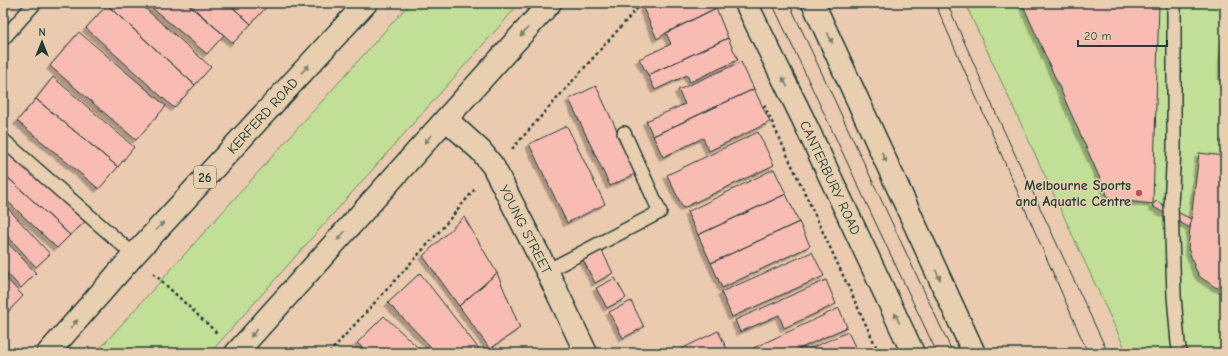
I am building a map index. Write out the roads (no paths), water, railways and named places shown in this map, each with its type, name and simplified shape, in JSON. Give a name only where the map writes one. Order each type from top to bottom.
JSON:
[{"type":"main road","name":"KERFERD ROAD","points":[[48,353],[134,255],[366,3]]},
{"type":"main road","points":[[236,352],[550,3]]},
{"type":"main road","name":"CANTERBURY ROAD","points":[[746,3],[806,125],[913,353]]},
{"type":"main road","points":[[813,3],[974,353]]},
{"type":"main road","name":"YOUNG STREET","points":[[446,119],[494,166],[547,271],[586,353]]},
{"type":"lane","points":[[3,39],[34,3]]},
{"type":"lane","points":[[1174,3],[1174,148],[1171,206],[1174,296],[1180,353]]},
{"type":"lane","points":[[547,271],[660,212],[624,133]]},
{"type":"lane","points":[[3,140],[134,255]]},
{"type":"tram line","points":[[772,3],[937,353]]},
{"type":"tram line","points":[[789,3],[953,353]]},
{"type":"tram line","points":[[935,3],[1088,353]]},
{"type":"tram line","points":[[947,3],[998,118],[1108,353]]},
{"type":"place","name":"Melbourne Sports and Aquatic Centre","points":[[1139,193]]}]
